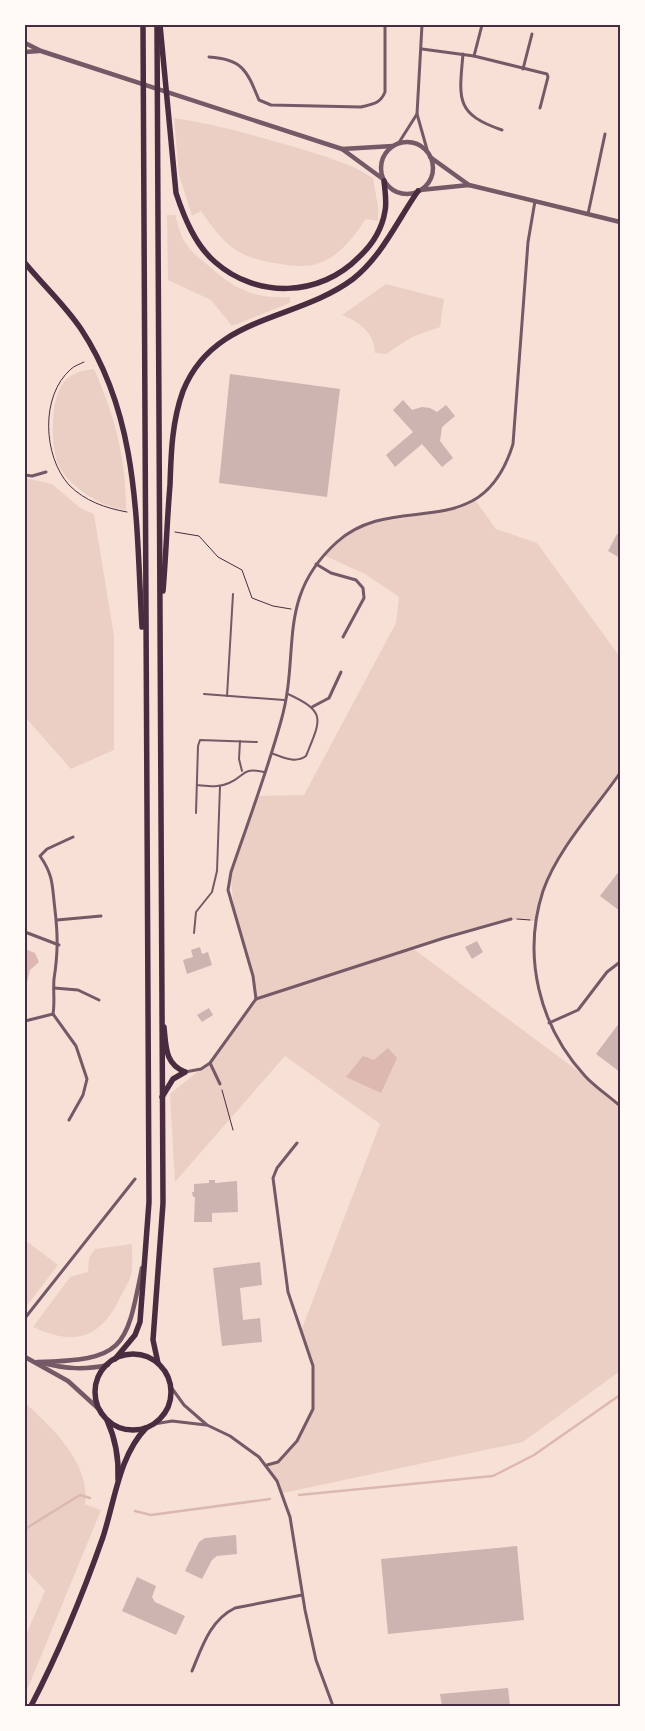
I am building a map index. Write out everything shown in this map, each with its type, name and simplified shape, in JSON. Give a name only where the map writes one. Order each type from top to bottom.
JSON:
[{"type":"main road","points":[[117,1491],[119,1458],[114,1435],[96,1399],[96,1387],[100,1375],[135,1335],[140,1322],[149,1202],[143,25]]},
{"type":"main road","points":[[31,1706],[73,1616],[103,1537],[128,1453],[134,1440],[146,1428],[154,1424],[168,1408],[171,1387],[168,1378],[158,1364],[153,1340],[162,1203],[157,110],[159,25]]},
{"type":"main road","points":[[159,25],[165,63],[176,193],[185,219],[198,242],[213,261],[229,273],[250,283],[270,288],[295,288],[316,284],[336,276],[351,266],[376,238],[386,210],[384,180]]},
{"type":"main road","points":[[160,625],[172,436],[178,408],[192,375],[204,358],[232,335],[251,324],[331,292],[352,280],[378,254],[419,191]]},
{"type":"main road","points":[[25,262],[61,302],[81,329],[110,385],[123,422],[133,481],[146,684]]},
{"type":"main road","points":[[160,990],[168,1059],[178,1069],[185,1072]]},
{"type":"main road","points":[[161,1099],[173,1080],[185,1072]]},
{"type":"main road","points":[[115,1359],[137,1354],[158,1364]]},
{"type":"main road","points":[[106,1418],[125,1429],[146,1428]]},
{"type":"street","points":[[209,57],[228,58],[246,70],[259,100],[271,105],[361,106],[376,104],[382,99],[385,92],[385,25]]},
{"type":"street","points":[[419,191],[426,185],[432,172],[417,114],[422,25]]},
{"type":"street","points":[[474,56],[482,25]]},
{"type":"street","points":[[522,68],[532,34]]},
{"type":"street","points":[[25,43],[40,51],[342,149],[384,180],[395,191],[403,194],[469,185],[620,222]]},
{"type":"street","points":[[422,49],[474,56],[547,74],[548,77],[540,108]]},
{"type":"street","points":[[25,52],[40,51]]},
{"type":"street","points":[[463,54],[462,102],[470,115],[482,123],[502,130]]},
{"type":"street","points":[[384,180],[381,164],[383,157],[396,145],[417,114]]},
{"type":"street","points":[[588,214],[605,134]]},
{"type":"street","points":[[342,149],[414,144],[469,185]]},
{"type":"street","points":[[256,999],[253,976],[228,890],[231,872],[271,754],[286,700],[294,609],[316,564],[339,540],[366,524],[448,511],[475,500],[498,478],[507,463],[513,444],[528,242],[535,201]]},
{"type":"street","points":[[25,475],[32,476],[46,472]]},
{"type":"street","points":[[316,564],[331,573],[356,580],[363,588],[364,598],[343,637]]},
{"type":"street","points":[[312,707],[329,698],[341,672]]},
{"type":"street","points":[[620,774],[562,854],[543,890],[536,921],[534,943],[536,976],[549,1023],[567,1054],[586,1077],[620,1106]]},
{"type":"street","points":[[69,1120],[83,1095],[87,1079],[76,1046],[53,1014],[59,945],[54,882],[40,856],[46,849],[73,837]]},
{"type":"street","points":[[57,920],[101,916]]},
{"type":"street","points":[[185,1072],[201,1069],[210,1064],[256,999],[444,938],[511,919]]},
{"type":"street","points":[[25,932],[59,945]]},
{"type":"street","points":[[549,1023],[578,1010],[607,972],[620,962]]},
{"type":"street","points":[[54,988],[78,990],[99,1000]]},
{"type":"street","points":[[25,1021],[53,1014]]},
{"type":"street","points":[[210,1064],[220,1084]]},
{"type":"street","points":[[267,1465],[278,1462],[297,1440],[313,1409],[314,1366],[288,1292],[273,1178],[277,1168],[297,1143]]},
{"type":"street","points":[[25,1318],[135,1180]]},
{"type":"street","points":[[37,1362],[90,1359],[105,1354],[115,1347],[127,1330],[132,1318],[147,1240]]},
{"type":"street","points":[[25,1357],[68,1381],[101,1411]]},
{"type":"street","points":[[37,1362],[67,1369],[87,1370],[108,1365]]},
{"type":"street","points":[[171,1387],[184,1406],[207,1425],[230,1436],[267,1465],[283,1493],[290,1517],[302,1595],[316,1660],[333,1706]]},
{"type":"street","points":[[154,1424],[172,1421],[207,1425]]},
{"type":"street","points":[[192,1671],[207,1636],[226,1613],[235,1608],[302,1595]]},
{"type":"lane","points":[[227,696],[233,594]]},
{"type":"lane","points":[[271,754],[297,761],[306,756],[318,720],[317,712],[312,707],[287,693]]},
{"type":"lane","points":[[204,694],[286,700]]},
{"type":"lane","points":[[196,813],[198,746],[200,740],[257,742]]},
{"type":"lane","points":[[240,741],[239,759],[242,772]]},
{"type":"lane","points":[[197,785],[220,786],[230,783],[242,772],[250,769],[264,772]]},
{"type":"lane","points":[[194,933],[196,912],[212,892],[217,871],[220,786]]},
{"type":"path","points":[[84,362],[71,369],[56,388],[51,405],[49,437],[55,465],[69,485],[87,499],[107,508],[127,512]]},
{"type":"path","points":[[175,532],[199,536],[218,557],[242,570],[252,598],[273,606],[294,609]]},
{"type":"path","points":[[511,919],[536,921]]},
{"type":"path","points":[[220,1084],[233,1130]]},
{"type":"shaded area","points":[[174,118],[252,135],[327,157],[355,168],[373,178],[378,207],[378,221],[366,219],[342,249],[329,259],[317,264],[285,265],[243,254],[225,242],[201,211],[192,216],[179,175]]},
{"type":"shaded area","points":[[167,215],[175,215],[183,238],[192,252],[228,281],[255,294],[290,297],[290,303],[232,326],[211,300],[168,280]]},
{"type":"shaded area","points":[[386,284],[444,299],[440,327],[412,337],[386,354],[375,353],[372,340],[365,329],[342,315]]},
{"type":"shaded area","points":[[94,369],[108,404],[118,438],[124,472],[126,510],[98,501],[80,490],[60,468],[54,450],[54,413],[59,391],[63,383],[73,374]]},
{"type":"shaded area","points":[[25,478],[52,484],[80,508],[94,514],[114,636],[114,750],[71,769],[25,717]]},
{"type":"shaded area","points":[[475,500],[496,529],[537,543],[620,657],[620,773],[562,854],[543,890],[536,921],[518,919],[411,947],[586,1077],[620,1106],[620,1371],[523,1442],[283,1493],[267,1465],[278,1462],[297,1441],[313,1409],[313,1366],[301,1331],[380,1124],[285,1056],[175,1182],[170,1094],[218,1055],[239,1021],[256,999],[234,906],[231,874],[256,796],[304,795],[396,623],[399,597],[365,574],[323,555],[339,540],[366,524],[448,511]]},
{"type":"shaded area","points":[[25,949],[35,953],[39,962],[30,970],[25,991]]},
{"type":"shaded area","points":[[388,1048],[397,1058],[381,1093],[346,1077],[363,1056],[374,1060]]},
{"type":"shaded area","points":[[25,1240],[58,1265],[25,1308]]},
{"type":"shaded area","points":[[132,1244],[132,1268],[129,1280],[113,1310],[96,1330],[86,1335],[74,1337],[48,1333],[33,1327],[70,1277],[88,1272],[89,1258],[95,1249]]},
{"type":"shaded area","points":[[25,1403],[47,1423],[76,1461],[85,1489],[85,1504],[101,1510],[25,1695],[25,1637],[45,1591],[25,1569]]},
{"type":"building","points":[[230,374],[340,389],[327,497],[219,483]]},
{"type":"building","points":[[403,400],[412,410],[422,407],[430,408],[437,412],[446,405],[455,416],[442,427],[440,441],[453,458],[442,467],[422,444],[395,467],[386,455],[413,432],[393,410]]},
{"type":"building","points":[[617,534],[620,536],[620,558],[608,551]]},
{"type":"building","points":[[620,870],[620,911],[600,896]]},
{"type":"building","points":[[477,941],[483,952],[472,959],[465,947]]},
{"type":"building","points":[[200,947],[202,954],[208,952],[212,965],[187,974],[183,960],[193,957],[191,950]]},
{"type":"building","points":[[209,1008],[213,1015],[202,1022],[197,1015]]},
{"type":"building","points":[[620,1022],[620,1072],[596,1054]]},
{"type":"building","points":[[209,1180],[215,1180],[215,1183],[237,1181],[238,1212],[212,1213],[212,1222],[194,1222],[195,1197],[193,1197],[192,1192],[194,1192],[194,1184],[209,1183]]},
{"type":"building","points":[[260,1262],[262,1285],[240,1288],[243,1320],[260,1318],[262,1342],[222,1346],[213,1268]]},
{"type":"building","points":[[236,1535],[237,1554],[217,1556],[212,1560],[202,1579],[185,1571],[199,1542],[205,1538]]},
{"type":"building","points":[[517,1546],[524,1620],[388,1634],[381,1559]]},
{"type":"building","points":[[137,1577],[156,1586],[152,1597],[155,1602],[185,1616],[176,1635],[122,1611]]},
{"type":"building","points":[[508,1688],[510,1706],[442,1706],[440,1694]]},
{"type":"waterway","points":[[299,1495],[493,1476],[534,1455],[620,1395]]},
{"type":"waterway","points":[[25,1529],[80,1495],[90,1498]]},
{"type":"waterway","points":[[135,1511],[151,1515],[270,1499]]}]
